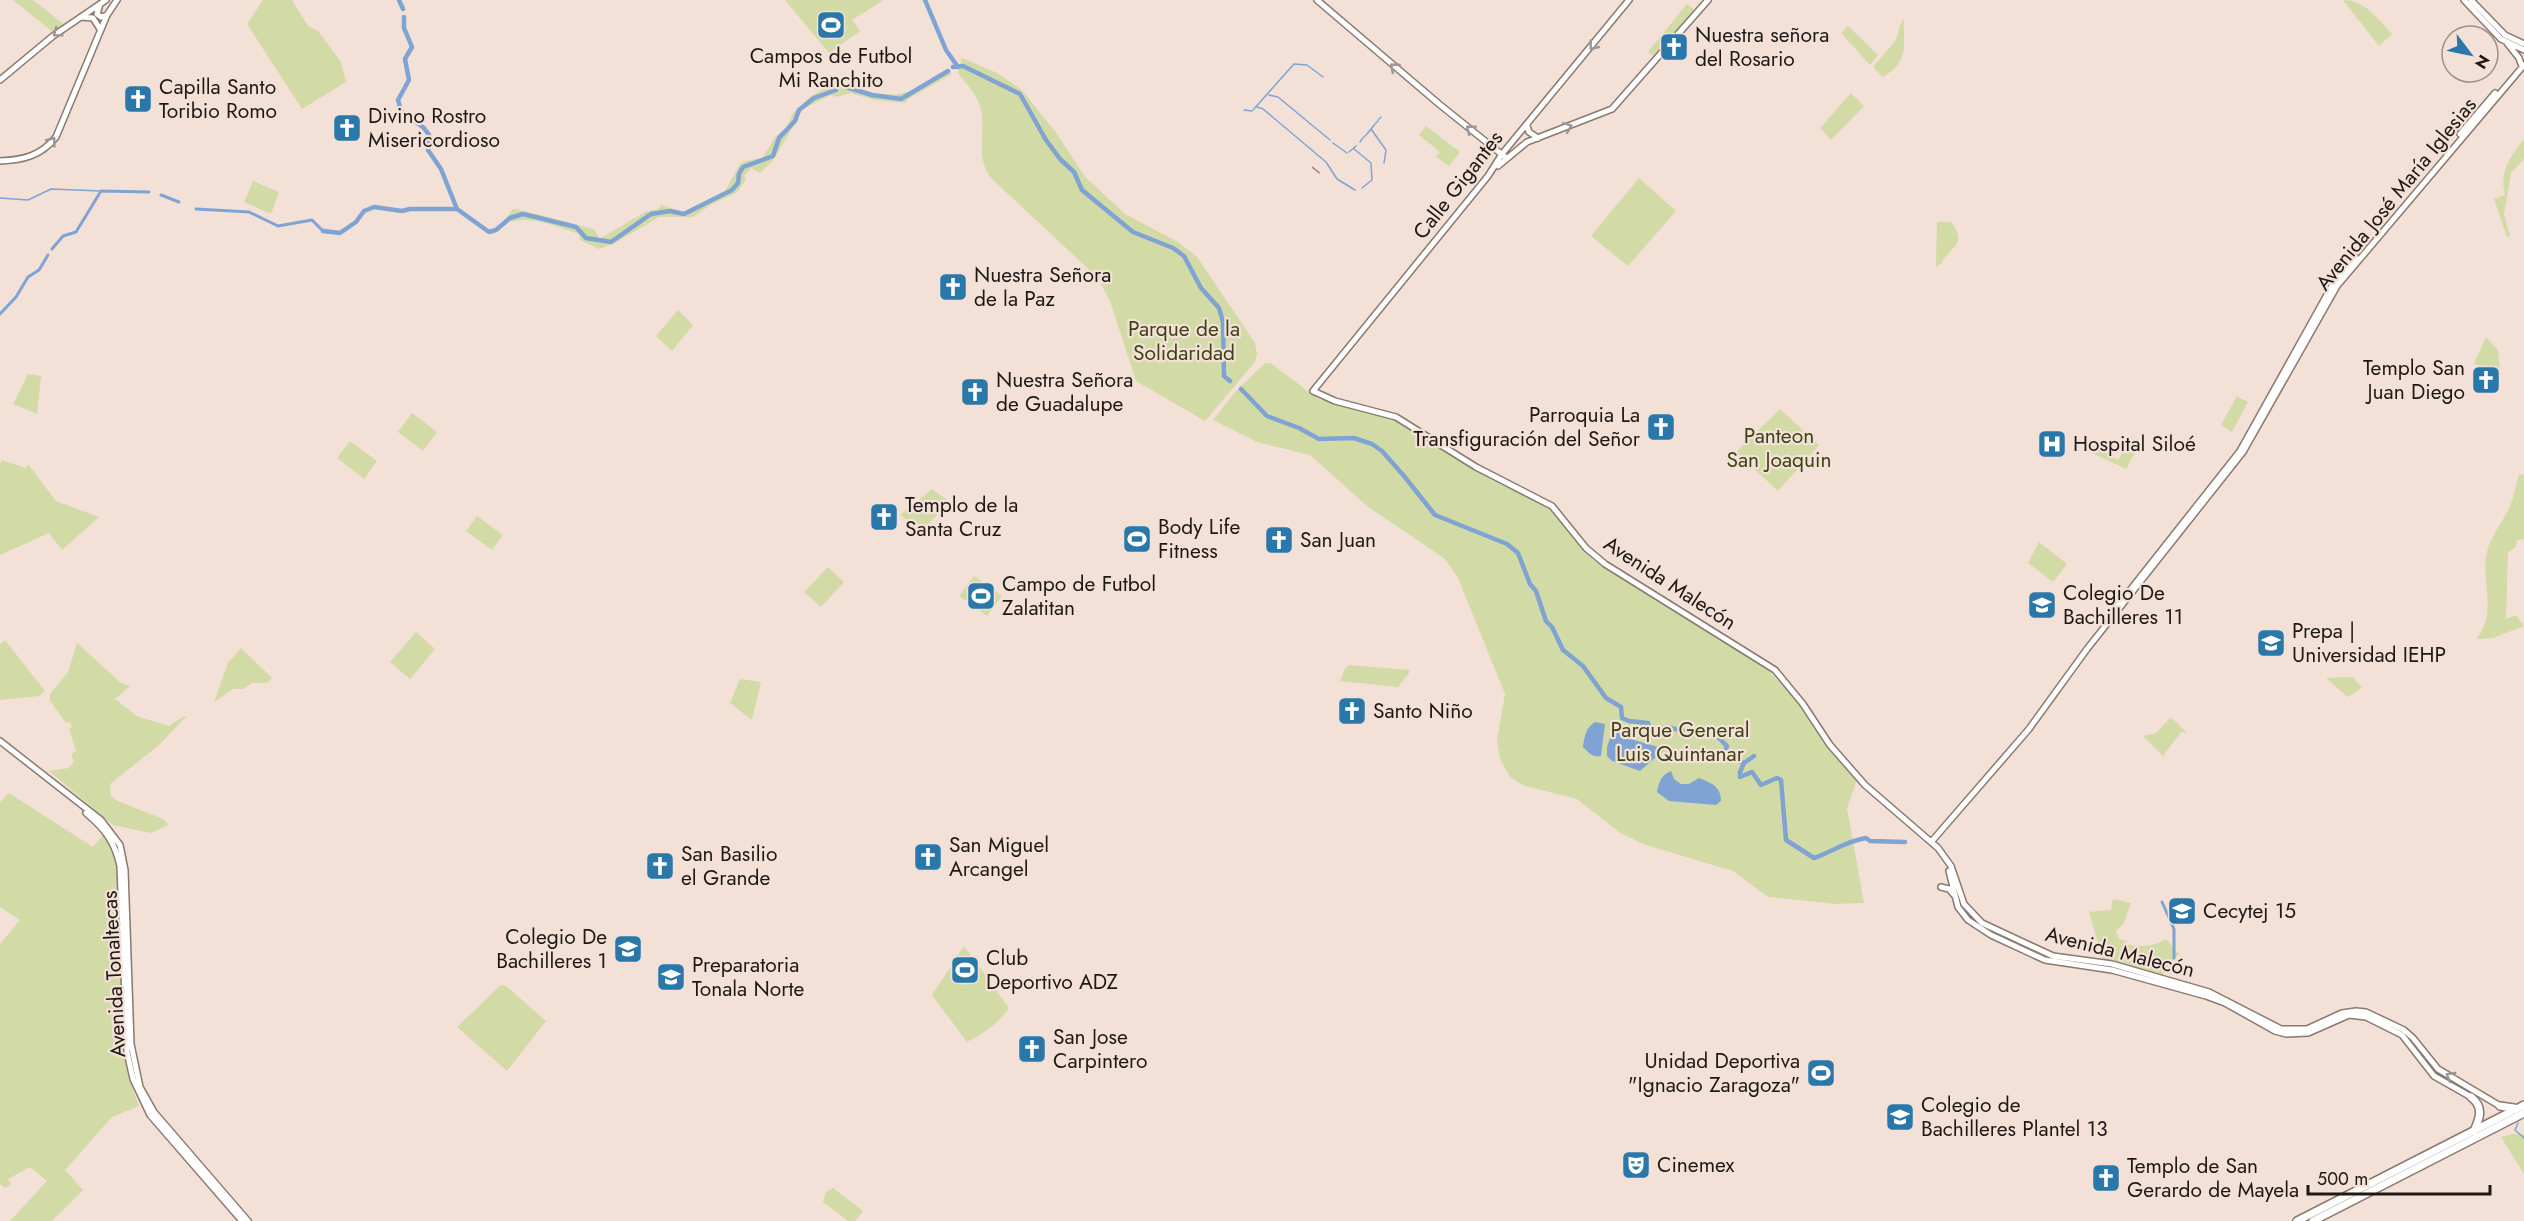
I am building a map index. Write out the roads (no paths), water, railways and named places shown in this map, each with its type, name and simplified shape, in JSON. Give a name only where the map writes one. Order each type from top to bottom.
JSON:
[{"type":"highway","name":"Avenida Malecón","points":[[2470,1097],[2480,1108],[2480,1117],[2474,1131]]},
{"type":"highway","name":"Avenida Malecón","points":[[2500,1106],[2521,1106]]},
{"type":"highway","points":[[2297,1221],[2521,1106]]},
{"type":"highway","points":[[2313,1221],[2524,1113]]},
{"type":"highway","points":[[2330,1198],[2338,1200]]},
{"type":"main road","points":[[0,161],[33,156],[44,150],[56,137],[107,15],[117,0]]},
{"type":"main road","points":[[1317,0],[1504,156],[1527,142],[1612,109],[1708,0]]},
{"type":"main road","name":"Calle Gigantes","points":[[1313,391],[1629,0]]},
{"type":"main road","points":[[2464,0],[2506,42],[2523,64]]},
{"type":"main road","points":[[2471,0],[2505,35],[2524,44]]},
{"type":"main road","points":[[103,2],[97,14],[101,17],[107,15]]},
{"type":"main road","points":[[0,80],[24,58],[103,2]]},
{"type":"main road","points":[[80,17],[93,18],[99,24],[101,31]]},
{"type":"main road","points":[[2506,42],[2524,50]]},
{"type":"main road","name":"Avenida José María Iglesias","points":[[1934,844],[2029,729],[2072,671],[2087,644],[2240,451],[2333,284],[2523,64]]},
{"type":"main road","points":[[1527,126],[1529,132],[1538,138]]},
{"type":"main road","points":[[1520,134],[1528,136],[1527,142]]},
{"type":"main road","name":"Avenida Malecón","points":[[1313,391],[1335,401],[1396,417],[1476,467],[1552,506],[1586,548],[1599,560],[1769,665],[1803,704],[1830,745],[1865,785],[1934,844],[1951,866],[1959,893],[1968,910],[1982,923],[2012,941],[2053,956],[2112,964],[2209,992],[2281,1029],[2307,1029],[2342,1013],[2367,1012],[2404,1030],[2438,1069],[2500,1106]]},
{"type":"main road","name":"Avenida Tonaltecas","points":[[0,744],[96,821],[112,840],[120,866],[126,1032],[133,1079],[143,1103],[158,1125],[242,1221]]},
{"type":"main road","name":"Avenida Tonaltecas","points":[[0,744],[101,820],[120,845],[125,870],[131,1044],[140,1087],[159,1119],[248,1221]]},
{"type":"main road","name":"Avenida Malecón","points":[[1934,844],[1951,875],[1957,903],[1968,920],[2053,963],[2112,970],[2215,999],[2280,1033],[2301,1034],[2349,1015],[2366,1017],[2402,1035],[2434,1076],[2470,1097]]},
{"type":"main road","points":[[1941,887],[1952,891],[1957,903]]},
{"type":"water","points":[[1595,722],[1605,724],[1601,756],[1591,754],[1583,747],[1585,736]]},
{"type":"water","points":[[1613,729],[1627,738],[1665,749],[1640,771],[1612,761],[1607,756],[1607,747]]},
{"type":"water","points":[[1671,771],[1674,779],[1681,784],[1689,784],[1699,778],[1711,784],[1717,788],[1721,801],[1716,805],[1669,801],[1657,792],[1661,779]]},
{"type":"waterway","points":[[399,0],[403,9]]},
{"type":"waterway","points":[[925,0],[946,50],[958,67]]},
{"type":"waterway","points":[[404,17],[404,28],[412,47],[405,59],[409,80],[398,100],[401,111],[424,128],[429,135],[428,150],[441,169],[457,209]]},
{"type":"waterway","points":[[1253,110],[1294,64],[1307,65],[1323,77]]},
{"type":"waterway","points":[[953,67],[963,66],[1020,94],[1046,140],[1060,159],[1074,172],[1082,190],[1133,232],[1173,248],[1184,256],[1201,288],[1219,308],[1223,322],[1224,376],[1230,381]]},
{"type":"waterway","points":[[846,87],[872,95],[901,99],[948,71]]},
{"type":"waterway","points":[[323,231],[340,233],[356,222],[364,211],[374,207],[402,211],[457,209],[489,232],[496,230],[510,218],[523,214],[576,227],[586,238],[611,242],[651,214],[670,211],[684,214],[732,190],[738,183],[743,167],[773,156],[779,138],[795,121],[799,110],[814,98],[836,90]]},
{"type":"waterway","points":[[1269,95],[1278,97],[1330,140]]},
{"type":"waterway","points":[[1257,107],[1263,109],[1326,162],[1337,179],[1355,190]]},
{"type":"waterway","points":[[1244,110],[1252,111]]},
{"type":"waterway","points":[[1367,134],[1375,124]]},
{"type":"waterway","points":[[1371,129],[1386,150],[1384,163]]},
{"type":"waterway","points":[[1333,143],[1347,153]]},
{"type":"waterway","points":[[1349,152],[1356,146]]},
{"type":"waterway","points":[[1354,149],[1371,163],[1372,180],[1362,188]]},
{"type":"waterway","points":[[0,198],[28,200],[51,189],[101,191]]},
{"type":"waterway","points":[[52,249],[63,236],[76,232],[101,191],[149,192]]},
{"type":"waterway","points":[[161,195],[179,202]]},
{"type":"waterway","points":[[196,209],[249,212],[278,226],[312,220],[323,231]]},
{"type":"waterway","points":[[0,314],[16,297],[28,277],[39,270],[48,255]]},
{"type":"waterway","points":[[1241,389],[1267,416],[1299,428],[1319,439],[1354,438],[1372,444],[1382,451],[1435,515],[1507,544],[1518,553],[1530,584],[1536,591],[1546,621],[1552,627],[1563,650],[1583,666],[1606,698],[1621,707],[1622,718],[1648,723],[1651,731],[1667,727],[1687,732],[1699,728],[1712,731],[1727,746],[1726,749],[1732,758],[1744,763],[1754,756]]},
{"type":"waterway","points":[[1744,763],[1740,777],[1752,772],[1761,785],[1777,778],[1781,780],[1786,840],[1814,858],[1866,838],[1870,841],[1905,842]]},
{"type":"waterway","points":[[2162,902],[2174,929],[2174,958]]},
{"type":"waterway","points":[[2518,1123],[2515,1130],[2524,1138]]},
{"type":"railway","points":[[1312,167],[1327,179]]},
{"type":"place","name":"Campos de Futbol Mi Ranchito","points":[[831,25]]},
{"type":"place","name":"Nuestra señora del Rosario","points":[[1674,47]]},
{"type":"place","name":"Capilla Santo Toribio Romo","points":[[138,99]]},
{"type":"place","name":"Divino Rostro Misericordioso","points":[[347,128]]},
{"type":"place","name":"Nuestra Señora de la Paz","points":[[953,287]]},
{"type":"place","name":"Templo San Juan Diego","points":[[2486,380]]},
{"type":"place","name":"Nuestra Señora de Guadalupe","points":[[975,392]]},
{"type":"place","name":"Parroquia La Transfiguración del Señor","points":[[1661,427]]},
{"type":"place","name":"Hospital Siloé","points":[[2052,444]]},
{"type":"place","name":"Templo de la Santa Cruz","points":[[884,517]]},
{"type":"place","name":"Body Life Fitness","points":[[1137,539]]},
{"type":"place","name":"San Juan","points":[[1279,540]]},
{"type":"place","name":"Campo de Futbol Zalatitan","points":[[981,596]]},
{"type":"place","name":"Colegio De Bachilleres 11","points":[[2042,605]]},
{"type":"place","name":"Prepa | Universidad IEHP","points":[[2271,643]]},
{"type":"place","name":"Santo Niño","points":[[1352,711]]},
{"type":"place","name":"San Miguel Arcangel","points":[[928,857]]},
{"type":"place","name":"San Basilio el Grande","points":[[660,866]]},
{"type":"place","name":"Cecytej 15","points":[[2182,911]]},
{"type":"place","name":"Colegio De Bachilleres 1","points":[[628,949]]},
{"type":"place","name":"Club Deportivo ADZ","points":[[965,970]]},
{"type":"place","name":"Preparatoria Tonala Norte","points":[[671,977]]},
{"type":"place","name":"San Jose Carpintero","points":[[1032,1049]]},
{"type":"place","name":"Unidad Deportiva \"Ignacio Zaragoza\"","points":[[1821,1073]]},
{"type":"place","name":"Colegio de Bachilleres Plantel 13","points":[[1900,1117]]},
{"type":"place","name":"Cinemex","points":[[1636,1165]]},
{"type":"place","name":"Templo de San Gerardo de Mayela","points":[[2106,1178]]},
{"type":"park label","name":"Parque de la Solidaridad","points":[[1184,341]]},
{"type":"park label","name":"Panteon San Joaquin","points":[[1779,448]]},
{"type":"park label","name":"Parque General Luis Quintanar","points":[[1680,742]]}]
